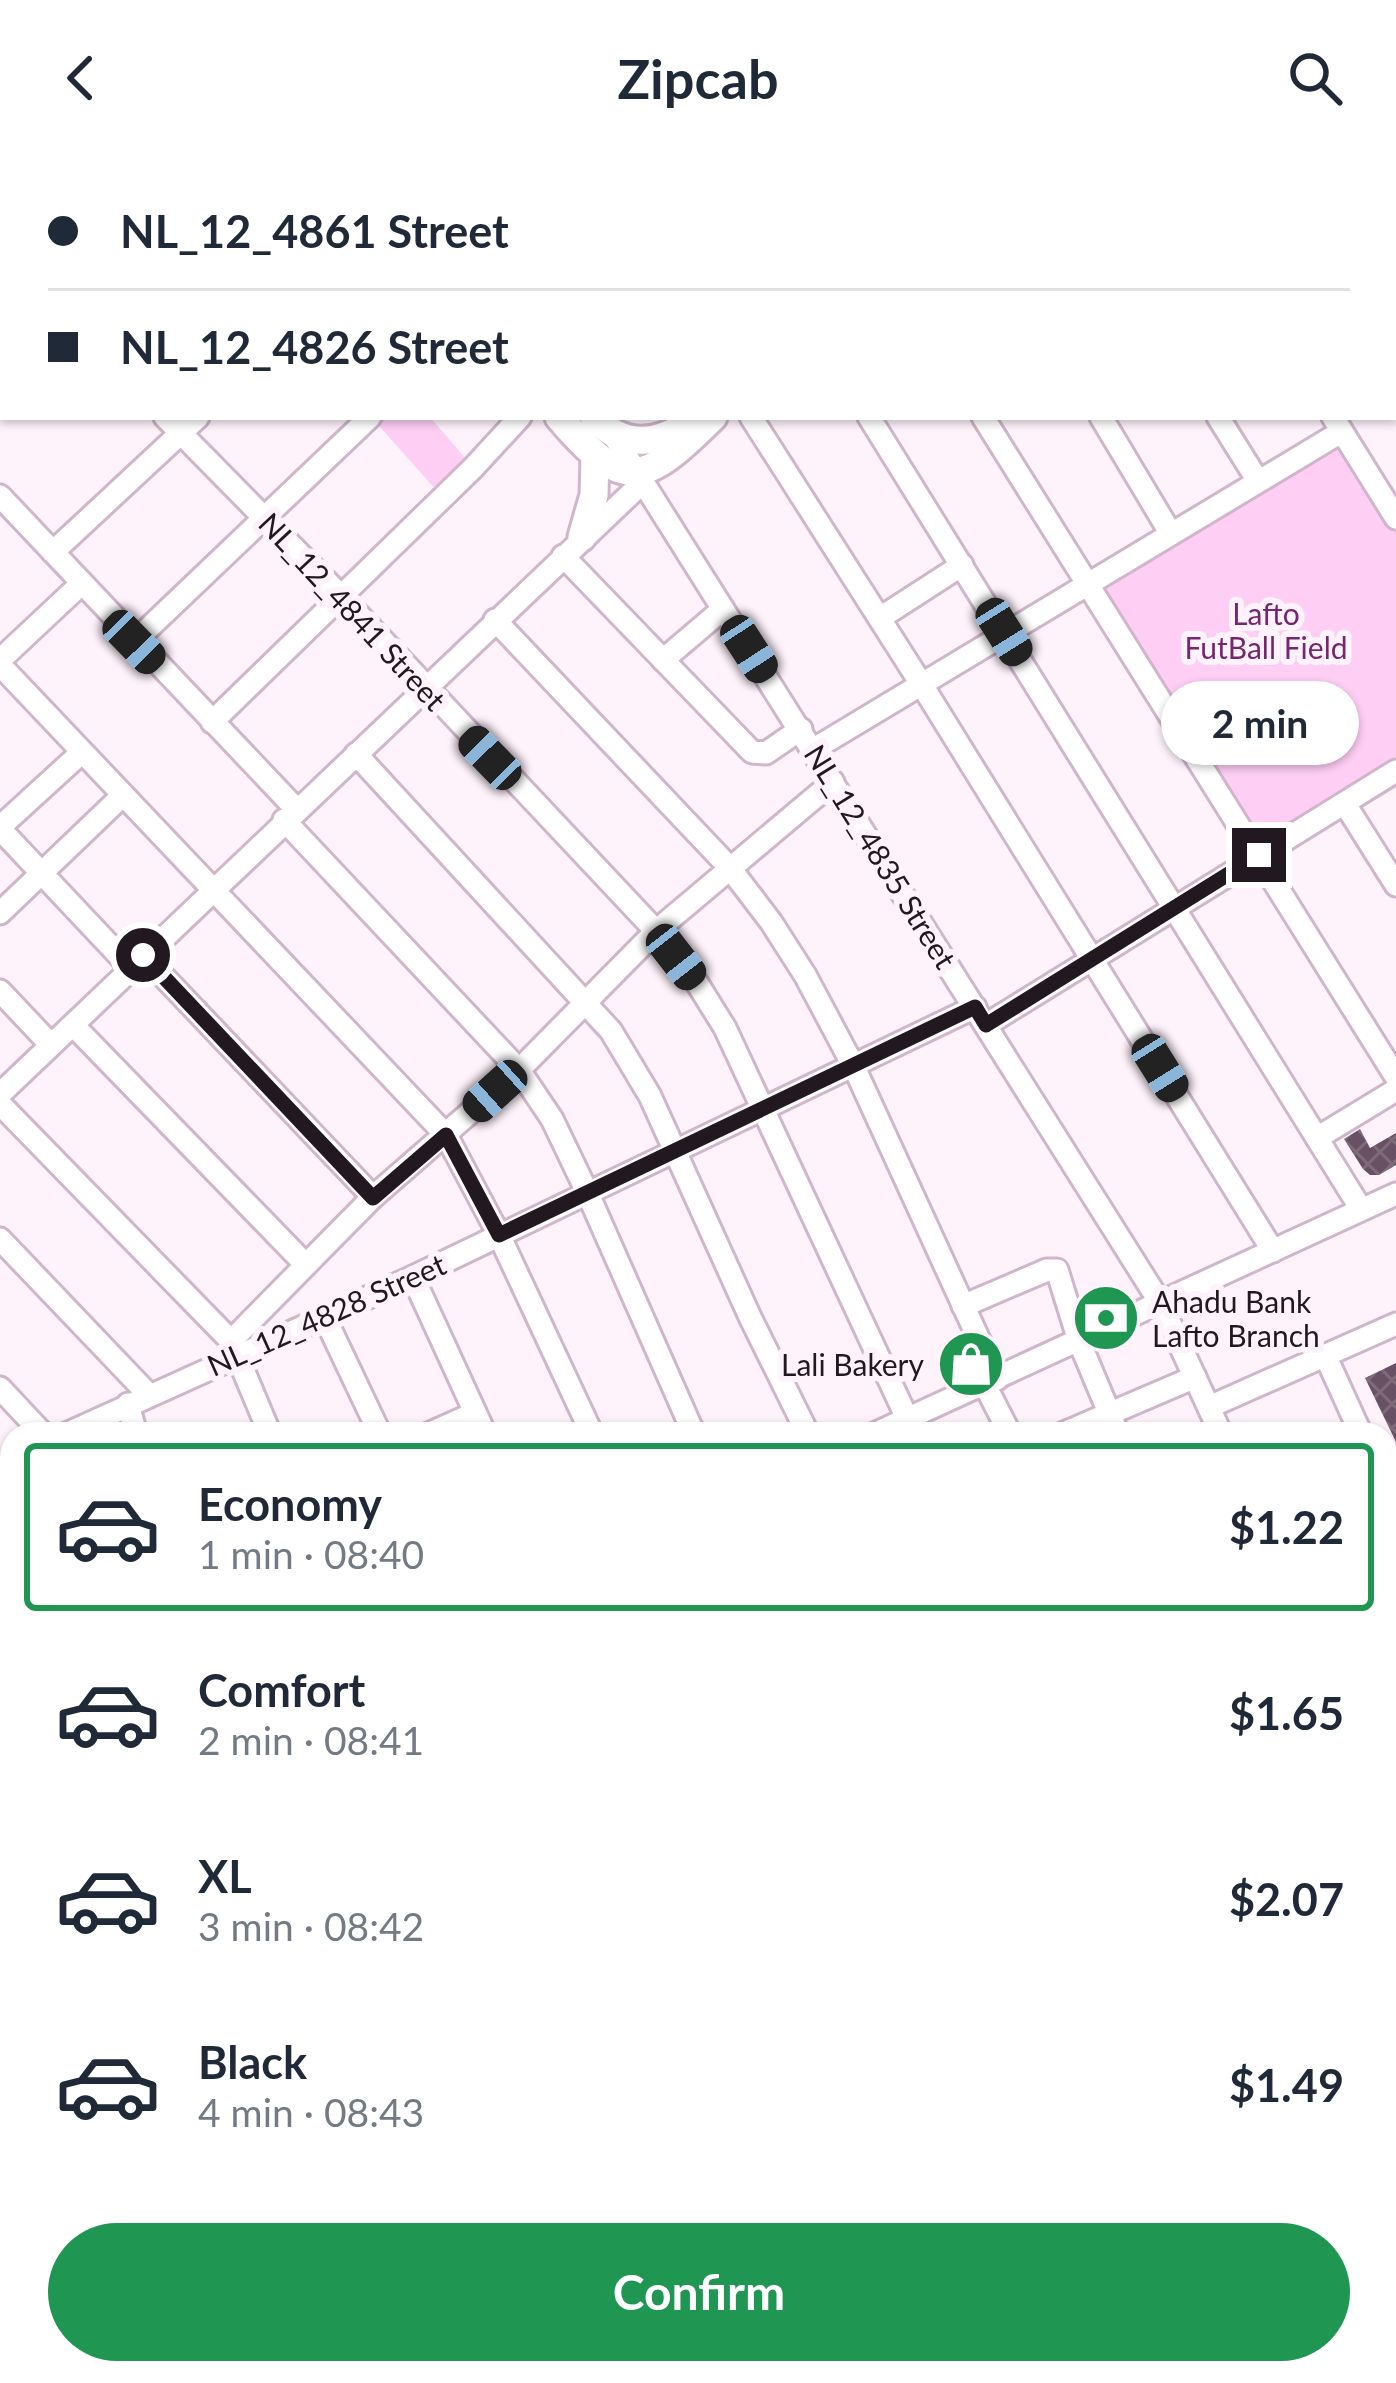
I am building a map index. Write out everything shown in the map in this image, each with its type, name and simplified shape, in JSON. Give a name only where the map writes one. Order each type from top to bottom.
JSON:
[{"type":"main road","points":[[562,420],[595,457],[639,477],[669,460],[710,420]]},
{"type":"main road","points":[[603,425],[635,442],[678,431],[692,420]]},
{"type":"main road","points":[[572,546],[594,495],[595,457]]},
{"type":"street","points":[[134,642],[367,420]]},
{"type":"street","points":[[212,722],[517,420]]},
{"type":"street","points":[[753,420],[1273,1251]]},
{"type":"street","points":[[871,420],[1361,1209]]},
{"type":"street","points":[[985,420],[1396,1076]]},
{"type":"street","points":[[1103,420],[1171,534]]},
{"type":"street","points":[[1220,420],[1258,481]]},
{"type":"street","points":[[52,552],[182,422]]},
{"type":"street","name":"NL_12_4841 Street","points":[[182,422],[424,688],[656,931],[725,1028],[900,1422]]},
{"type":"street","points":[[814,749],[1258,481],[1337,424],[1393,507]]},
{"type":"street","name":"NL_12_4835 Street","points":[[603,425],[801,728],[1161,1304],[1216,1422]]},
{"type":"street","points":[[0,1094],[639,477]]},
{"type":"street","points":[[0,496],[212,722],[519,1070],[552,1119],[689,1422]]},
{"type":"street","points":[[572,546],[663,660],[752,752],[766,754],[801,728]]},
{"type":"street","points":[[880,618],[962,565]]},
{"type":"street","points":[[81,584],[0,662],[80,753],[214,887],[446,1135],[499,1235],[586,1422]]},
{"type":"street","points":[[663,660],[723,609]]},
{"type":"street","points":[[495,620],[729,867],[805,975],[854,1067],[963,1306],[1006,1422]]},
{"type":"street","points":[[80,753],[0,828],[41,874],[136,961],[373,1198]]},
{"type":"street","points":[[356,754],[588,1001],[631,1063],[802,1422]]},
{"type":"street","name":"NL_12_4828 Street","points":[[91,1422],[235,1347],[324,1316],[413,1277],[764,1108],[980,1016],[1093,958],[1396,771]]},
{"type":"street","points":[[235,1347],[306,1265],[373,1198],[519,1070],[656,931],[833,782]]},
{"type":"street","points":[[0,913],[122,796]]},
{"type":"street","points":[[1346,804],[1396,885]]},
{"type":"street","points":[[0,991],[51,1045]]},
{"type":"street","points":[[73,1024],[306,1265]]},
{"type":"street","points":[[1317,1138],[1396,1090]]},
{"type":"street","points":[[0,1104],[235,1347],[265,1422]]},
{"type":"street","points":[[907,1422],[1396,1194]]},
{"type":"street","points":[[0,1239],[138,1399],[137,1422]]},
{"type":"street","points":[[963,1306],[1057,1270],[1112,1422]]},
{"type":"street","points":[[413,1277],[479,1422]]},
{"type":"street","points":[[324,1316],[374,1422]]},
{"type":"street","points":[[1209,1407],[1396,1324]]},
{"type":"street","points":[[1325,1357],[1355,1422]]},
{"type":"street","points":[[1087,1422],[1195,1377]]},
{"type":"street","points":[[0,1388],[32,1422]]},
{"type":"green space","points":[[374,420],[433,420],[476,471],[445,500]]},
{"type":"green space","name":"Lafto FutBall Field","points":[[1343,434],[1396,521],[1396,768],[1259,857],[1086,585]]},
{"type":"building","points":[[1360,1129],[1370,1148],[1396,1133],[1396,1165],[1379,1175],[1363,1169],[1344,1139]]},
{"type":"building","points":[[1396,1363],[1396,1422],[1386,1422],[1365,1378]]},
{"type":"place","name":"Ahadu Bank Lafto Branch","points":[[1106,1318]]},
{"type":"place","name":"Lali Bakery","points":[[971,1364]]},
{"type":"route","points":[[143,955],[373,1198],[446,1135],[499,1235],[975,1007],[986,1025],[1259,855]]}]
